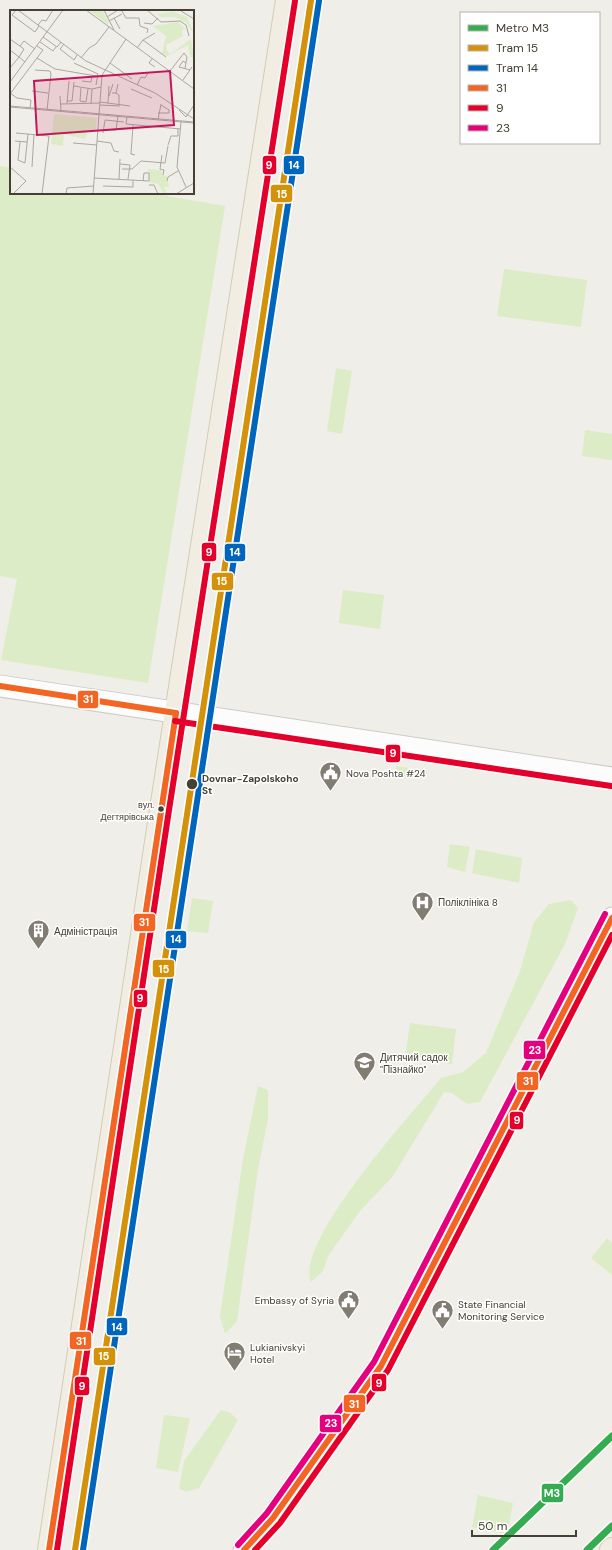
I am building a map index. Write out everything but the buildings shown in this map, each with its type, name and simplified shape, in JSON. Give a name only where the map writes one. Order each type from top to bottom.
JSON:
[{"type":"main road","points":[[49,1550],[176,713],[287,0]]},
{"type":"street","points":[[0,686],[612,778]]},
{"type":"street","points":[[244,1550],[273,1518],[381,1366],[612,918]]},
{"type":"green space","points":[[0,166],[10,168],[10,194],[157,194],[225,206],[148,683],[1,660],[17,579],[0,576]]},
{"type":"green space","points":[[504,269],[587,280],[581,327],[497,316]]},
{"type":"green space","points":[[336,368],[352,371],[342,434],[327,431]]},
{"type":"green space","points":[[585,430],[612,434],[612,460],[582,456]]},
{"type":"green space","points":[[343,590],[384,595],[380,629],[339,623]]},
{"type":"green space","points":[[396,766],[427,771],[426,778],[395,775]]},
{"type":"green space","points":[[450,844],[470,847],[465,872],[447,867]]},
{"type":"green space","points":[[476,849],[522,858],[519,883],[472,873]]},
{"type":"green space","points":[[192,898],[213,901],[208,933],[187,931]]},
{"type":"green space","points":[[571,900],[578,908],[565,944],[480,1102],[467,1104],[452,1093],[444,1092],[393,1176],[360,1211],[328,1256],[323,1271],[311,1282],[311,1263],[320,1238],[338,1209],[360,1177],[441,1078],[463,1072],[486,1053],[520,971],[534,922],[549,904]]},
{"type":"green space","points":[[410,1023],[456,1029],[452,1064],[405,1058]]},
{"type":"green space","points":[[258,1086],[268,1090],[268,1119],[258,1169],[237,1321],[225,1334],[220,1316],[243,1159]]},
{"type":"green space","points":[[607,1238],[612,1243],[612,1275],[591,1258]]},
{"type":"green space","points":[[221,1410],[229,1412],[238,1420],[199,1488],[186,1492],[179,1488],[184,1461]]},
{"type":"green space","points":[[164,1415],[190,1418],[178,1472],[156,1468]]},
{"type":"green space","points":[[478,1495],[513,1503],[507,1534],[472,1527]]},
{"type":"metro line","name":"M3","points":[[493,1550],[612,1436]]},
{"type":"metro line","name":"M3","points":[[587,1550],[612,1526]]},
{"type":"tram line","name":"15","points":[[75,1550],[311,0]]},
{"type":"tram line","name":"14","points":[[83,1550],[319,1]]},
{"type":"transit line","name":"9","points":[[57,1550],[169,810],[295,1]]},
{"type":"transit line","name":"31","points":[[0,686],[176,713]]},
{"type":"transit line","name":"31","points":[[49,1550],[176,713]]},
{"type":"transit line","name":"9","points":[[175,721],[611,786]]},
{"type":"transit line","name":"23","points":[[238,1545],[267,1513],[374,1362],[605,914]]},
{"type":"transit line","name":"31","points":[[244,1550],[273,1518],[381,1366],[612,918]]},
{"type":"transit line","name":"9","points":[[255,1550],[280,1523],[388,1370],[612,935]]},
{"type":"place","name":"Dovnar-Zapolskoho St","points":[[192,784]]},
{"type":"place","name":"Nova Poshta #24","points":[[330,792]]},
{"type":"place","name":"вул. Дегтярівська","points":[[161,809]]},
{"type":"place","name":"Поліклініка 8","points":[[423,922]]},
{"type":"place","name":"Адміністрація","points":[[38,950]]},
{"type":"place","name":"Дитячий садок \"Пізнайко\"","points":[[364,1082]]},
{"type":"place","name":"Embassy of Syria","points":[[349,1320]]},
{"type":"place","name":"State Financial Monitoring Service","points":[[442,1330]]},
{"type":"place","name":"Lukianivskyi Hotel","points":[[235,1372]]}]
